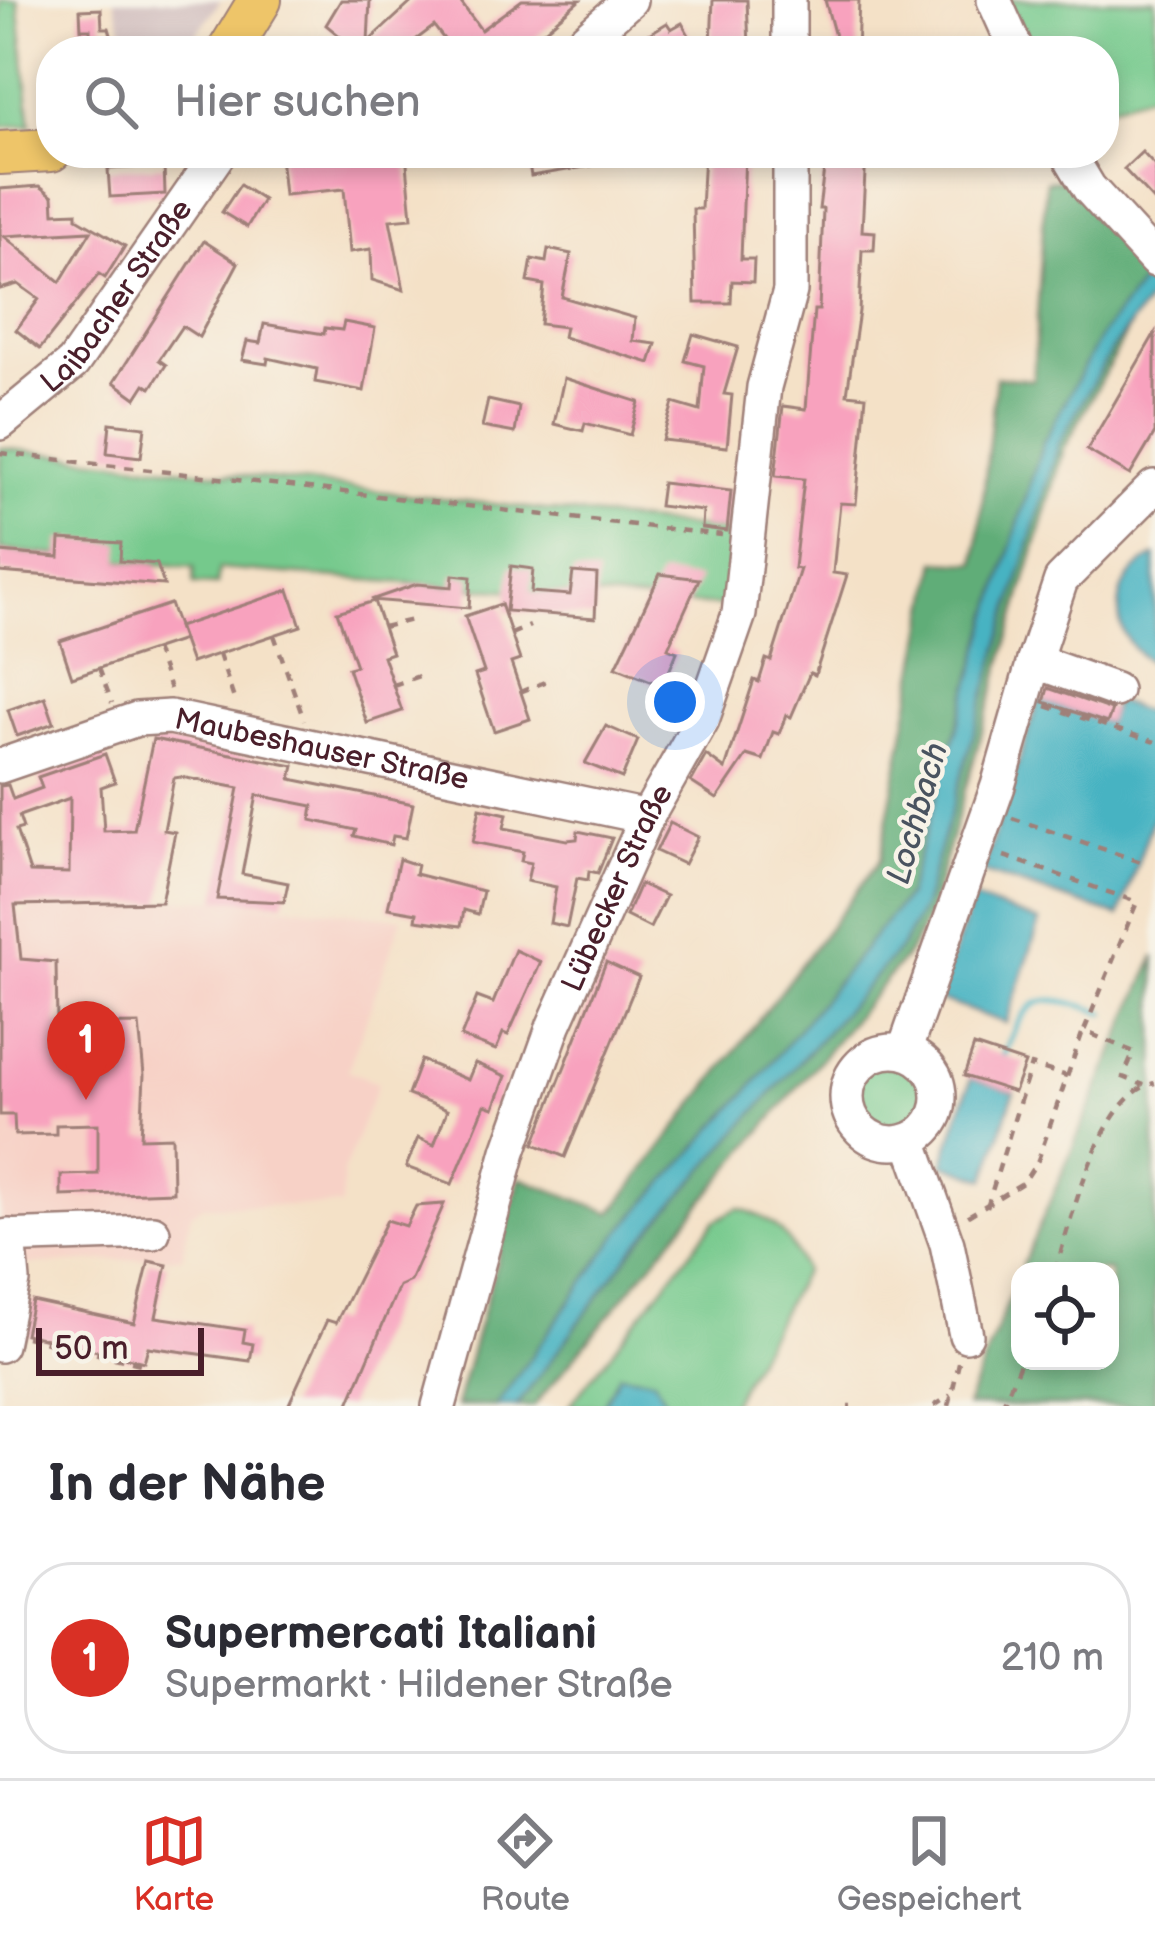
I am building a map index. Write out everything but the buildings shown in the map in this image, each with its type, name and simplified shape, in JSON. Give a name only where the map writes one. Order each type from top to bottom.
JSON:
[{"type":"main road","points":[[238,36],[260,0]]},
{"type":"main road","points":[[0,153],[36,151]]},
{"type":"street","points":[[589,36],[630,0]]},
{"type":"street","points":[[789,0],[789,36]]},
{"type":"street","points":[[994,0],[1010,36]]},
{"type":"street","name":"Laibacher Straße","points":[[0,423],[74,363],[209,168]]},
{"type":"street","name":"Lübecker Straße","points":[[439,1406],[518,1123],[559,1012],[647,817],[709,704],[739,614],[743,538],[764,387],[790,291],[790,168]]},
{"type":"street","points":[[1077,168],[1089,188],[1155,260]]},
{"type":"street","points":[[904,1052],[998,786],[1061,580],[1155,487]]},
{"type":"street","points":[[1034,661],[1115,690]]},
{"type":"street","name":"Maubeshauser Straße","points":[[0,766],[148,717],[181,719],[647,817]]},
{"type":"street","points":[[890,1050],[904,1052],[928,1067],[939,1094],[932,1122],[910,1140],[896,1144],[868,1136],[849,1114],[848,1085],[863,1061],[890,1050]]},
{"type":"street","points":[[910,1140],[941,1230],[966,1334]]},
{"type":"street","points":[[1,1338],[13,1281],[4,1236],[153,1232]]},
{"type":"path","points":[[0,453],[743,538]]},
{"type":"path","points":[[383,627],[412,620]]},
{"type":"path","points":[[511,634],[530,626]]},
{"type":"path","points":[[274,635],[314,747]]},
{"type":"path","points":[[155,649],[181,719]]},
{"type":"path","points":[[219,654],[245,732]]},
{"type":"path","points":[[99,668],[120,725]]},
{"type":"path","points":[[393,685],[422,675]]},
{"type":"path","points":[[520,692],[547,681]]},
{"type":"path","points":[[1038,704],[1155,742]]},
{"type":"path","points":[[1001,814],[1141,862]]},
{"type":"path","points":[[941,1230],[1024,1182],[1037,1160],[1137,902],[989,851]]},
{"type":"path","points":[[1084,1030],[1134,1052],[1123,1077],[1144,1085]]},
{"type":"path","points":[[987,1207],[1031,1065],[1067,1076]]},
{"type":"path","points":[[1058,1262],[1094,1150],[1129,1096],[1155,1083]]},
{"type":"path","points":[[949,1406],[966,1334]]},
{"type":"path","points":[[1,1338],[144,1365]]},
{"type":"path","points":[[1002,1406],[1018,1370]]},
{"type":"path","points":[[934,1406],[951,1395]]},
{"type":"shaded area","points":[[114,0],[221,0],[195,36],[125,36]]},
{"type":"shaded area","points":[[217,899],[402,918],[348,1070],[378,1083],[343,1173],[341,1206],[203,1205],[191,1213],[182,1257],[0,1266],[0,917],[19,917],[34,905]]},
{"type":"green space","points":[[0,0],[18,0],[31,125],[0,127]]},
{"type":"green space","points":[[1006,0],[1155,0],[1155,92],[1119,103],[1119,36],[1024,36]]},
{"type":"green space","points":[[1068,179],[1155,274],[1155,292],[1138,311],[1064,449],[929,914],[910,951],[534,1406],[456,1406],[520,1178],[612,1213],[880,860],[937,561],[976,563],[996,377],[1033,380],[1046,181]]},
{"type":"green space","points":[[0,448],[729,531],[728,541],[735,541],[731,607],[219,569],[217,585],[194,584],[194,567],[0,550]]},
{"type":"green space","points":[[1155,956],[1155,1406],[966,1406],[1011,1294],[1011,1370],[1119,1370],[1119,1262],[1024,1262]]},
{"type":"green space","points":[[893,1057],[921,1069],[933,1097],[921,1125],[893,1137],[865,1125],[853,1097],[865,1069]]},
{"type":"green space","points":[[738,1208],[780,1230],[804,1271],[730,1406],[569,1406],[715,1221]]},
{"type":"water","points":[[1155,265],[1155,292],[1113,347],[1059,443],[923,907],[902,946],[632,1251],[517,1406],[496,1406],[618,1234],[749,1090],[906,897],[1042,444],[1101,335]]},
{"type":"water","points":[[1155,556],[1155,665],[1128,641],[1119,610],[1128,580]]},
{"type":"water","points":[[1039,700],[1107,723],[1115,701],[1155,715],[1155,813],[1119,916],[982,872]]},
{"type":"water","points":[[973,899],[1040,922],[1006,1023],[937,999]]},
{"type":"water","points":[[971,1078],[1014,1092],[986,1179],[943,1164]]},
{"type":"water","points":[[619,1374],[654,1379],[665,1401],[662,1406],[603,1406]]},
{"type":"waterway","points":[[1004,1056],[1021,1018],[1041,1002],[1067,1002],[1105,1013]]},
{"type":"place","name":"Supermercati Italiani","points":[[86,1100]]},
{"type":"water label","name":"Lochbach","points":[[916,813]]}]
